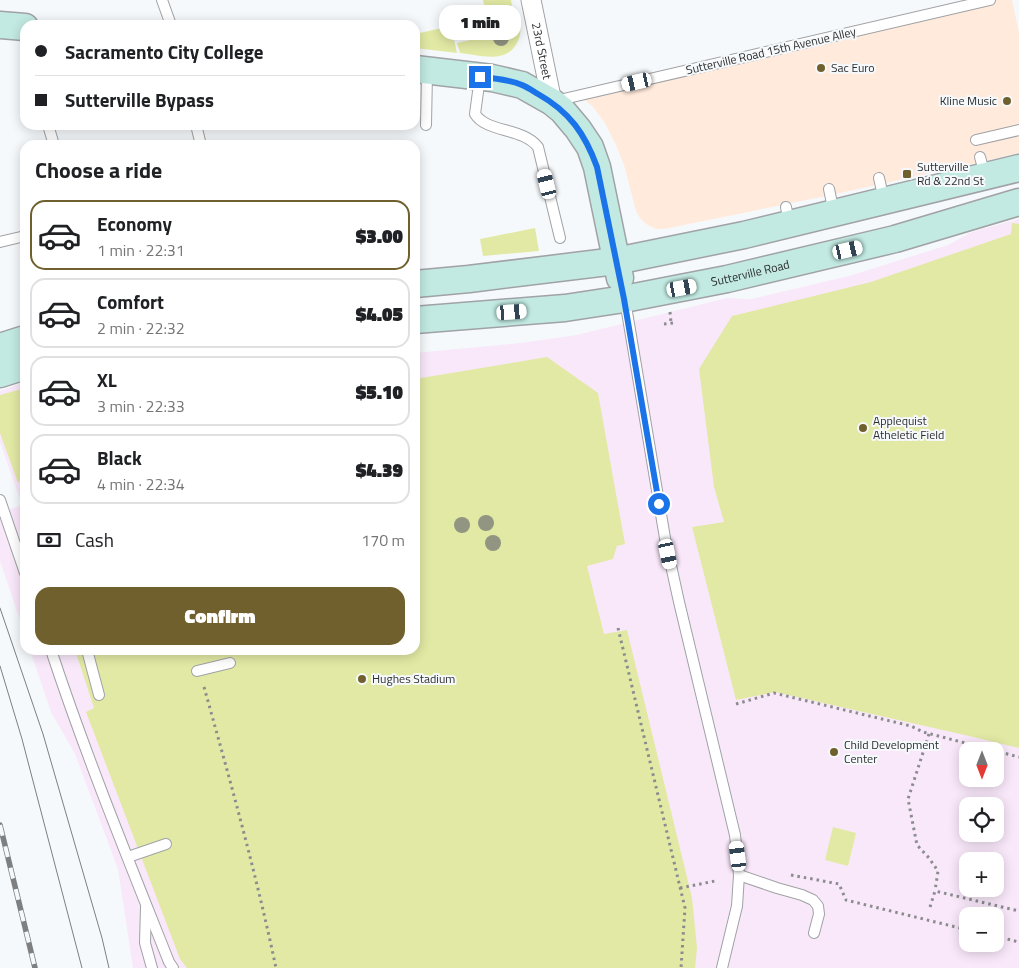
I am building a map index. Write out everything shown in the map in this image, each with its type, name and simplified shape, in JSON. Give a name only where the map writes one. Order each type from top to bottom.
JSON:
[{"type":"main road","points":[[421,70],[492,78],[522,85],[562,110],[590,147],[597,167],[624,299]]},
{"type":"main road","points":[[420,284],[616,261],[744,235],[788,216],[832,201],[882,189],[983,167],[1019,168]]},
{"type":"main road","name":"Sutterville Road","points":[[420,320],[550,309],[624,299],[727,279],[895,238],[1019,202]]},
{"type":"main road","points":[[0,347],[20,341]]},
{"type":"main road","points":[[0,374],[20,368]]},
{"type":"street","name":"23rd Street","points":[[531,0],[552,102]]},
{"type":"lane","points":[[162,0],[169,20]]},
{"type":"lane","name":"Sutterville Road 15th Avenue Alley","points":[[552,102],[990,0]]},
{"type":"lane","points":[[946,10],[949,22]]},
{"type":"lane","points":[[421,70],[426,125]]},
{"type":"lane","points":[[480,77],[476,114],[478,118],[483,122],[529,139],[538,147],[560,238]]},
{"type":"lane","points":[[976,140],[1019,130]]},
{"type":"lane","points":[[0,242],[20,237]]},
{"type":"lane","points":[[624,299],[665,538],[735,835],[739,875],[737,906],[722,968]]},
{"type":"lane","points":[[0,500],[20,558]]},
{"type":"lane","points":[[53,655],[76,725],[173,968]]},
{"type":"lane","points":[[88,655],[99,695]]},
{"type":"lane","points":[[196,671],[230,663]]},
{"type":"lane","points":[[128,857],[166,844]]},
{"type":"lane","points":[[739,875],[813,900],[818,906],[819,914],[814,933]]},
{"type":"lane","points":[[146,904],[145,943],[152,968]]},
{"type":"path","points":[[664,324],[672,323],[670,308]]},
{"type":"path","points":[[618,628],[685,908],[680,968]]},
{"type":"path","points":[[204,687],[246,840],[276,968]]},
{"type":"path","points":[[736,704],[774,693],[911,726],[929,734],[1019,757]]},
{"type":"path","points":[[929,734],[908,799],[917,845],[938,871],[930,907]]},
{"type":"path","points":[[790,875],[839,884],[846,900],[959,928]]},
{"type":"path","points":[[680,888],[715,880]]},
{"type":"path","points":[[935,891],[1019,911]]},
{"type":"path","points":[[1004,938],[1019,942]]},
{"type":"shaded area","points":[[990,0],[1012,0],[1019,33],[1019,153],[831,195],[664,229],[656,229],[646,224],[636,211],[624,165],[616,145],[605,123],[593,107],[583,98]]},
{"type":"shaded area","points":[[1019,219],[1019,968],[133,968],[118,869],[75,754],[51,712],[32,655],[420,655],[420,353],[521,343],[577,335],[727,298],[751,299],[849,276],[948,245],[972,232]]},
{"type":"shaded area","points":[[20,384],[20,499],[0,442],[0,391]]},
{"type":"shaded area","points":[[20,506],[20,620],[0,561],[0,513]]},
{"type":"green space","points":[[483,0],[511,0],[515,21],[520,20],[518,40],[512,50],[506,54],[492,57],[460,53],[457,43],[488,36],[485,25],[488,24]]},
{"type":"green space","points":[[451,26],[457,53],[420,49],[420,33]]},
{"type":"green space","name":"Applequist Atheletic Field","points":[[1012,223],[1019,224],[1019,748],[1004,744],[1004,742],[994,742],[775,692],[736,700],[692,527],[724,522],[714,487],[699,369],[732,316],[871,282],[1011,234]]},
{"type":"green space","points":[[535,228],[539,251],[483,256],[480,239]]},
{"type":"green space","name":"Hughes Stadium","points":[[547,357],[598,393],[625,544],[617,546],[613,559],[587,566],[604,634],[627,630],[692,898],[697,948],[695,968],[187,968],[180,959],[86,712],[94,708],[77,655],[420,655],[420,378]]},
{"type":"green space","points":[[20,389],[20,480],[18,483],[0,433],[0,395]]},
{"type":"green space","points":[[833,827],[856,833],[848,866],[825,860]]},
{"type":"tram line","points":[[0,608],[43,734],[109,968]]},
{"type":"tram line","points":[[0,666],[22,739],[82,968]]},
{"type":"railway","points":[[0,825],[35,968]]},
{"type":"place","name":"Sac Euro","points":[[821,68]]},
{"type":"place","name":"Kline Music","points":[[1007,101]]},
{"type":"place","name":"Sutterville Rd & 22nd St","points":[[907,174]]},
{"type":"place","name":"Applequist Atheletic Field","points":[[863,428]]},
{"type":"place","name":"Hughes Stadium","points":[[362,679]]},
{"type":"place","name":"Child Development Center","points":[[834,752]]},
{"type":"route","points":[[480,77],[522,85],[552,102],[562,110],[590,147],[597,167],[624,299],[659,504]]}]
